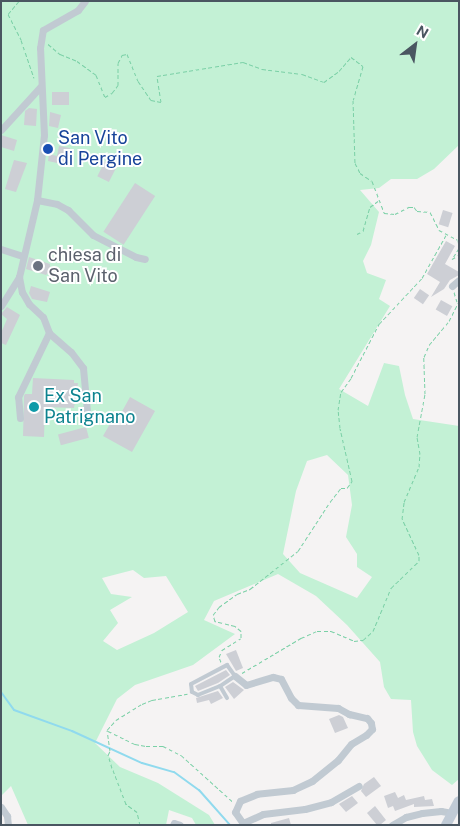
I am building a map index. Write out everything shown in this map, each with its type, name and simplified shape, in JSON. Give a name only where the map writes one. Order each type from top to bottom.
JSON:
[{"type":"main road","points":[[446,825],[459,801]]},
{"type":"street","points":[[85,1],[78,10],[43,30],[41,86],[44,110],[44,135],[37,200],[22,256],[19,277],[22,292],[29,304],[43,316],[49,333],[71,352],[83,368],[88,422]]},
{"type":"street","points":[[1,130],[41,86]]},
{"type":"street","points":[[37,200],[57,204],[68,210],[93,234],[136,257],[145,259]]},
{"type":"street","points":[[1,249],[22,256]]},
{"type":"street","points":[[1,306],[19,277]]},
{"type":"street","points":[[453,289],[459,280]]},
{"type":"street","points":[[20,418],[18,397],[49,333]]},
{"type":"street","points":[[235,676],[246,685],[273,677],[281,679],[291,698],[298,705],[338,708],[349,714],[366,718],[371,723],[372,729],[351,744],[338,760],[312,781],[293,790],[257,794],[240,801],[236,806],[235,812],[244,824],[263,814],[305,809],[331,802],[358,786]]},
{"type":"street","points":[[1,807],[7,816],[8,825]]},
{"type":"street","points":[[392,825],[406,817],[422,813],[441,811],[452,814]]},
{"type":"street","points":[[173,825],[174,823],[180,825]]},
{"type":"lane","points":[[227,664],[235,676],[220,686],[198,695],[193,693],[191,684],[227,664]]},
{"type":"lane","points":[[220,686],[228,698]]},
{"type":"path","points":[[18,1],[8,14],[21,40],[35,80],[41,77]]},
{"type":"path","points":[[42,38],[60,54],[76,61],[96,75],[105,97],[112,94],[118,85],[118,63],[122,55],[127,54],[138,82],[151,100],[161,102],[157,76],[242,62],[262,69],[302,74],[324,82],[339,71],[351,57],[363,66],[353,100],[355,163],[360,173],[372,181],[384,213],[395,214],[409,207],[414,207],[417,211],[430,212],[439,230],[458,240],[459,248],[452,259],[459,255]]},
{"type":"path","points":[[357,234],[363,231],[370,207],[379,200]]},
{"type":"path","points":[[223,666],[219,657],[222,650],[241,638],[241,631],[235,626],[214,621],[213,615],[219,606],[237,594],[250,589],[298,551],[341,488],[348,488],[352,481],[340,428],[338,410],[341,392],[351,378],[379,324],[422,278],[446,234]]},
{"type":"path","points":[[235,676],[301,638],[317,631],[331,631],[354,641],[363,640],[373,631],[391,588],[419,561],[419,556],[402,519],[404,502],[419,467],[420,454],[416,437],[425,394],[424,358],[429,345],[449,321],[458,301],[453,289]]},
{"type":"path","points":[[107,730],[116,720],[142,704],[152,700],[193,693]]},
{"type":"path","points":[[107,730],[135,744],[163,746],[181,755],[236,806]]},
{"type":"path","points":[[107,730],[110,751],[108,756],[112,768],[126,804],[137,812],[140,825]]},
{"type":"green space","points":[[1,1],[459,1],[459,145],[434,169],[417,179],[391,179],[379,188],[360,190],[379,212],[371,245],[363,261],[367,273],[386,280],[379,299],[390,306],[339,389],[368,406],[384,363],[399,366],[405,395],[413,419],[459,426],[459,779],[452,785],[432,770],[417,746],[413,732],[411,700],[391,699],[384,687],[380,662],[347,625],[316,596],[278,574],[214,601],[204,620],[235,634],[193,665],[135,685],[117,699],[95,743],[120,767],[158,783],[209,815],[215,825],[196,825],[192,818],[169,810],[166,825],[28,825],[11,786],[1,796]],"holes":[[[327,455],[348,475],[352,505],[346,537],[357,554],[357,567],[372,577],[357,598],[300,573],[283,554],[296,491],[307,461]],[[133,570],[144,578],[166,576],[188,612],[154,633],[117,650],[103,641],[118,623],[110,610],[132,597],[111,594],[102,578]]]},
{"type":"building","points":[[52,92],[69,92],[69,105],[52,105]]},
{"type":"building","points":[[29,108],[37,109],[36,126],[24,125],[25,111]]},
{"type":"building","points":[[50,112],[61,115],[58,128],[49,126]]},
{"type":"building","points":[[1,135],[17,140],[14,151],[1,147]]},
{"type":"building","points":[[59,146],[70,148],[66,165],[48,161],[49,154],[57,156]]},
{"type":"building","points":[[14,160],[27,163],[16,192],[5,189]]},
{"type":"building","points":[[105,161],[117,167],[109,182],[97,176]]},
{"type":"building","points":[[135,183],[155,196],[124,245],[103,232]]},
{"type":"building","points":[[443,210],[453,213],[448,227],[439,224]]},
{"type":"building","points":[[446,241],[455,246],[445,264],[459,272],[459,275],[450,280],[444,289],[431,297],[440,282],[427,274]]},
{"type":"building","name":"chiesa di San Vito","points":[[29,257],[50,264],[50,271],[46,275],[26,269]]},
{"type":"building","points":[[31,286],[50,292],[47,302],[32,299],[29,293]]},
{"type":"building","points":[[420,289],[429,295],[423,304],[414,298]]},
{"type":"building","points":[[441,300],[452,306],[447,316],[436,310]]},
{"type":"building","points":[[7,307],[20,315],[6,345],[1,343],[1,333],[7,319],[1,314]]},
{"type":"building","name":"Ex San Patrignano","points":[[33,378],[74,380],[74,383],[78,383],[74,408],[45,407],[44,437],[23,436],[24,396],[25,394],[32,394]]},
{"type":"building","points":[[130,397],[155,411],[132,452],[103,436],[111,422],[115,424]]},
{"type":"building","points":[[86,427],[89,438],[61,445],[58,435]]},
{"type":"building","points":[[236,650],[243,668],[236,671],[226,654]]},
{"type":"building","points":[[226,670],[230,675],[218,683],[198,691],[195,686]]},
{"type":"building","points":[[233,682],[244,690],[234,699],[225,687]]},
{"type":"building","points":[[218,691],[223,698],[211,704],[209,700],[197,703],[196,698]]},
{"type":"building","points":[[339,715],[343,717],[348,728],[335,733],[329,719]]},
{"type":"building","points":[[374,777],[381,786],[366,797],[361,791],[364,784]]},
{"type":"building","points":[[395,792],[398,798],[404,795],[406,800],[424,796],[425,800],[432,799],[434,806],[414,807],[414,804],[395,811],[393,806],[388,808],[384,796]]},
{"type":"building","points":[[352,796],[358,803],[346,812],[339,804]]},
{"type":"building","points":[[375,806],[386,820],[380,825],[377,825],[367,813]]},
{"type":"building","points":[[289,818],[291,825],[271,825],[271,823]]},
{"type":"waterway","points":[[1,692],[14,710],[72,731],[142,763],[174,772],[199,790],[230,825]]},
{"type":"place","name":"San Vito di Pergine","points":[[48,149]]},
{"type":"place","name":"chiesa di San Vito","points":[[38,266]]},
{"type":"place","name":"Ex San Patrignano","points":[[34,407]]}]
